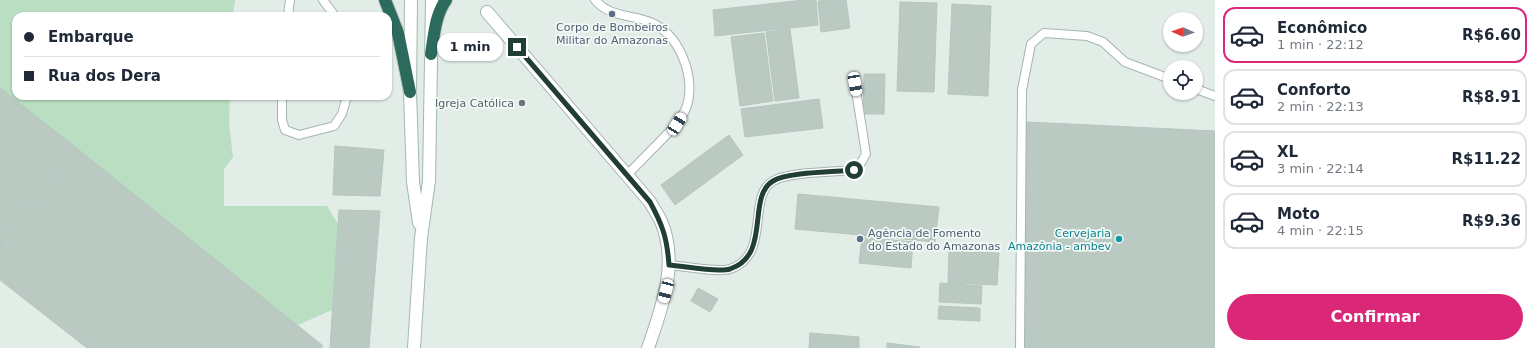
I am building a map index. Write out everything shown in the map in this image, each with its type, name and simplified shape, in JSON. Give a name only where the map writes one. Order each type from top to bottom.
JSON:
[{"type":"highway","points":[[385,0],[390,12]]},
{"type":"highway","points":[[430,54],[437,20],[442,5],[446,0]]},
{"type":"highway","points":[[392,18],[398,33],[410,92]]},
{"type":"main road","points":[[411,0],[410,92],[413,182],[421,238]]},
{"type":"main road","points":[[414,348],[421,238],[429,181],[432,0]]},
{"type":"main road","points":[[487,12],[650,202],[661,221],[667,242],[669,265],[666,291],[648,348]]},
{"type":"lane","points":[[288,12],[290,0]]},
{"type":"lane","points":[[323,0],[332,12]]},
{"type":"lane","points":[[595,0],[608,11],[637,18],[663,29],[672,39],[679,51],[689,77],[687,104],[680,120],[627,175]]},
{"type":"lane","points":[[1020,348],[1022,90],[1031,44],[1044,33],[1087,36],[1103,42],[1125,62],[1163,76]]},
{"type":"lane","points":[[669,265],[716,270],[729,269],[741,263],[751,250],[755,240],[760,200],[764,190],[772,182],[785,176],[854,170],[859,166],[866,154],[855,84]]},
{"type":"lane","points":[[1203,92],[1215,96]]},
{"type":"lane","points":[[282,100],[282,120],[285,130],[299,135],[334,126],[342,114],[346,100]]},
{"type":"green space","points":[[0,0],[235,0],[234,12],[12,12],[12,99],[0,89]]},
{"type":"green space","points":[[14,100],[230,100],[229,123],[233,157],[224,169],[224,206],[327,206],[338,224],[332,310],[298,325]]},
{"type":"building","points":[[816,0],[818,25],[715,36],[713,10]]},
{"type":"building","points":[[846,0],[850,28],[821,32],[818,1]]},
{"type":"building","points":[[900,2],[937,3],[934,92],[897,91]]},
{"type":"building","points":[[952,4],[991,6],[988,96],[948,94]]},
{"type":"building","points":[[790,29],[799,98],[775,101],[766,32]]},
{"type":"building","points":[[764,33],[773,101],[740,106],[731,37]]},
{"type":"building","points":[[864,74],[885,74],[884,114],[863,114]]},
{"type":"building","points":[[0,88],[12,97],[12,100],[15,100],[74,146],[0,245]]},
{"type":"building","points":[[819,99],[823,128],[745,137],[741,109]]},
{"type":"building","name":"Cervejaria Amazônia - ambev","points":[[1027,122],[1215,131],[1215,348],[1021,348]]},
{"type":"building","points":[[729,135],[743,155],[675,205],[661,185]]},
{"type":"building","points":[[74,146],[322,345],[322,348],[87,348],[0,280],[0,245]]},
{"type":"building","points":[[335,146],[384,150],[380,196],[333,195]]},
{"type":"building","points":[[798,194],[939,207],[935,242],[795,229]]},
{"type":"building","points":[[339,210],[380,211],[369,348],[330,348]]},
{"type":"building","points":[[862,237],[913,242],[911,268],[859,263]]},
{"type":"building","points":[[949,251],[999,253],[997,285],[948,283]]},
{"type":"building","points":[[940,283],[982,286],[981,304],[939,302]]},
{"type":"building","points":[[698,288],[718,299],[710,312],[691,301]]},
{"type":"building","points":[[939,306],[980,308],[980,321],[938,319]]},
{"type":"building","points":[[810,333],[859,337],[859,348],[809,348]]},
{"type":"building","points":[[887,343],[920,347],[920,348],[887,348]]},
{"type":"place","name":"Corpo de Bombeiros Militar do Amazonas","points":[[612,14]]},
{"type":"place","name":"Igreja Católica","points":[[522,103]]},
{"type":"place","name":"Agência de Fomento do Estado do Amazonas","points":[[860,239]]},
{"type":"place","name":"Cervejaria Amazônia - ambev","points":[[1119,239]]},
{"type":"route","points":[[517,47],[650,202],[661,221],[667,242],[669,265],[716,270],[729,269],[741,263],[751,250],[755,240],[760,200],[764,190],[772,182],[785,176],[854,170]]}]
